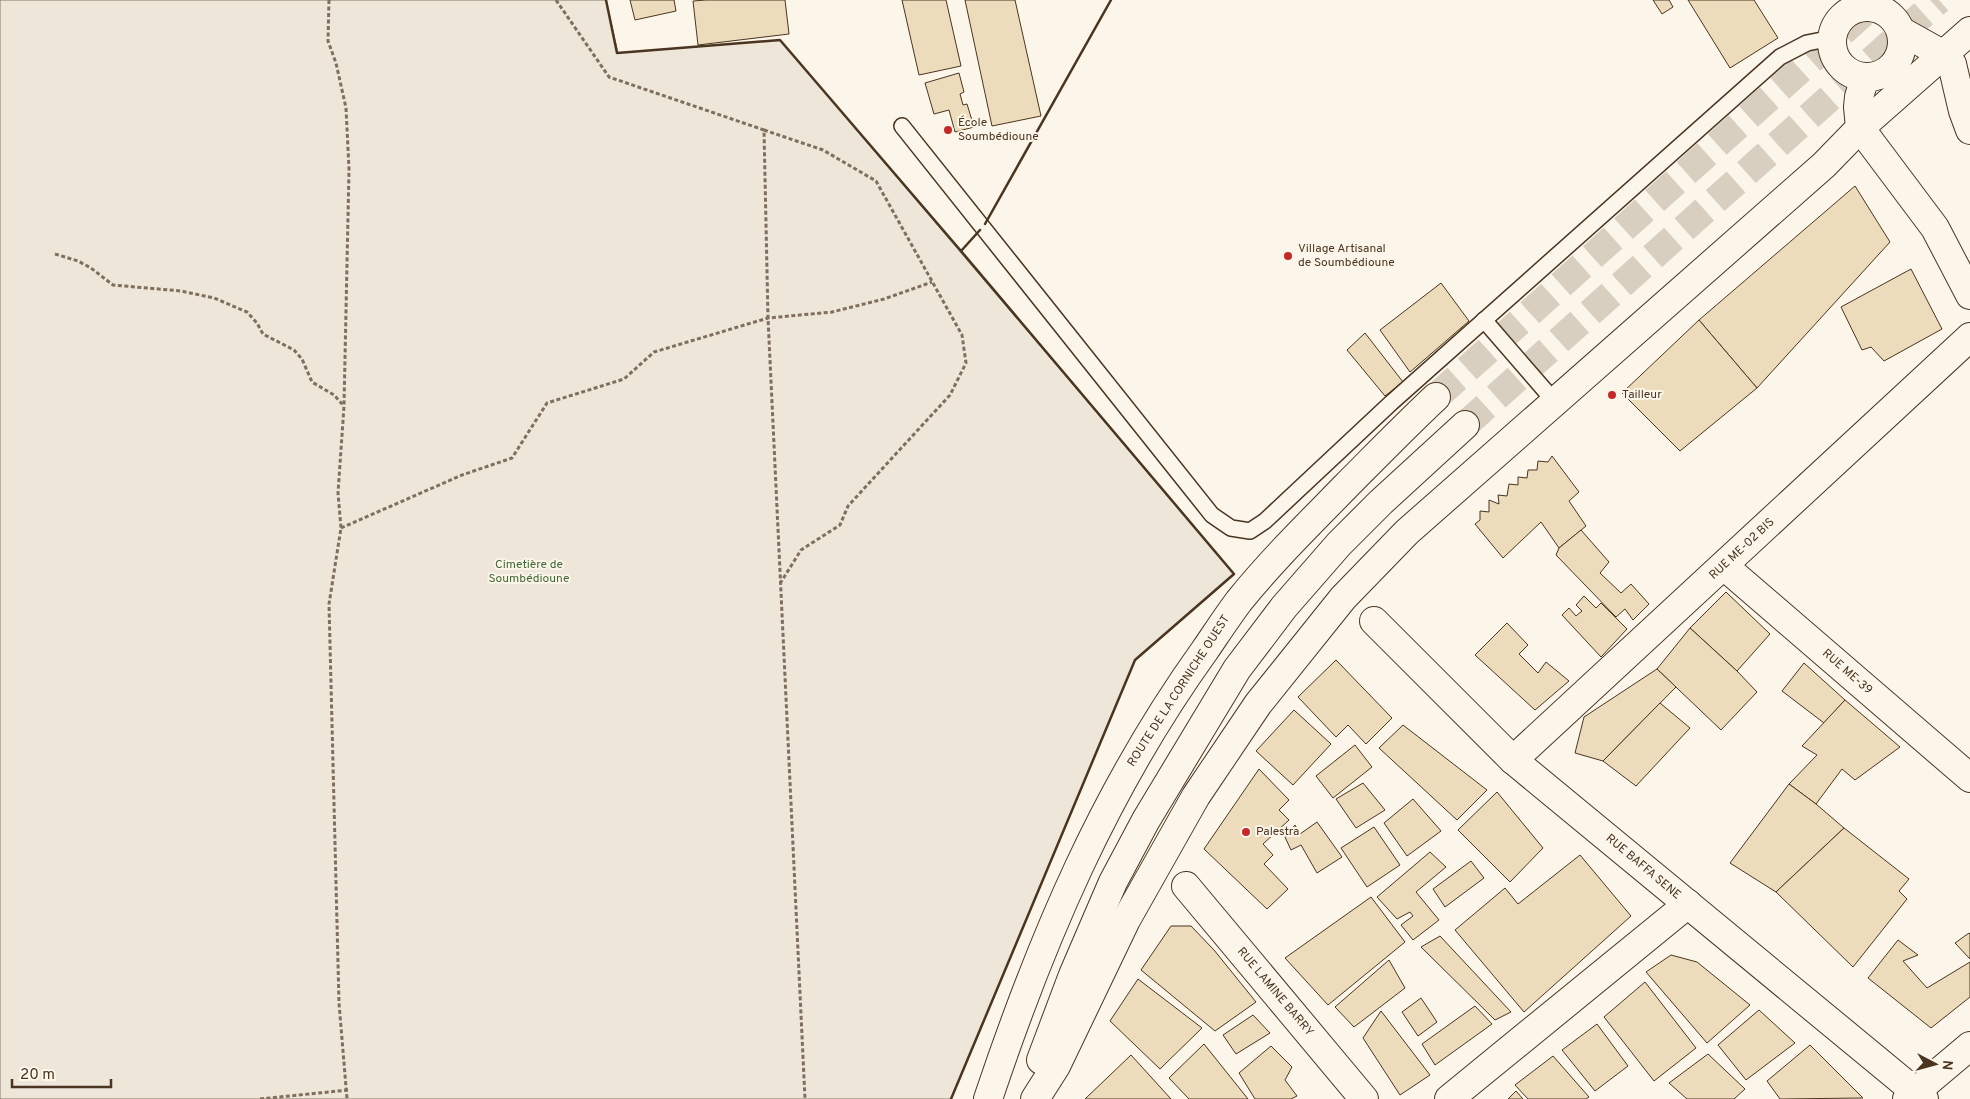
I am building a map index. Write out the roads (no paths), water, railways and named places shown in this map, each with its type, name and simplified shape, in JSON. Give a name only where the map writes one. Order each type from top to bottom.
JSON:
[{"type":"main road","points":[[1901,31],[1901,50],[1892,66],[1884,73],[1875,76],[1865,77],[1848,71],[1841,64],[1833,48],[1832,38],[1834,30],[1843,16],[1859,4],[1879,8],[1888,13],[1901,31],[1944,55],[1954,70],[1963,111],[1970,130]]},
{"type":"main road","points":[[1035,1099],[1056,1066],[1126,920],[1196,796],[1258,704],[1343,598],[1407,532],[1824,165],[1860,128],[1970,31]]},
{"type":"main road","points":[[1865,77],[1858,107],[1860,128],[1935,228],[1970,295]]},
{"type":"main road","name":"RUE ME-02 BIS","points":[[1513,760],[1970,336]]},
{"type":"main road","name":"ROUTE DE LA CORNICHE OUEST","points":[[988,1099],[1014,1021],[1060,906],[1102,818],[1132,761],[1238,603],[1266,569],[1436,397]]},
{"type":"main road","points":[[1027,1099],[1073,975],[1114,882],[1146,820],[1237,669],[1284,607],[1339,544],[1386,497],[1465,425]]},
{"type":"main road","name":"RUE ME-39","points":[[1724,566],[1970,778]]},
{"type":"main road","name":"RUE BAFFA SENE","points":[[1374,621],[1513,760],[1688,904],[1916,1097]]},
{"type":"main road","name":"RUE LAMINE BARRY","points":[[1186,886],[1364,1099]]},
{"type":"main road","points":[[1449,1099],[1688,904]]},
{"type":"main road","points":[[1916,1097],[1970,1046]]},
{"type":"lane","points":[[902,126],[1212,515],[1231,528],[1250,531],[1265,521],[1391,402],[1780,57],[1807,43],[1832,38]]},
{"type":"lane","points":[[1484,320],[1555,402]]},
{"type":"tunnel","points":[[1436,397],[1878,0]]},
{"type":"tunnel","points":[[1465,425],[1939,0]]},
{"type":"place","name":"École Soumbédioune","points":[[948,130]]},
{"type":"place","name":"Village Artisanal de Soumbédioune","points":[[1288,256]]},
{"type":"place","name":"Tailleur","points":[[1612,395]]},
{"type":"place","name":"Palestra","points":[[1246,832]]},
{"type":"park label","name":"Cimetière de Soumbédioune","points":[[529,572]]}]
